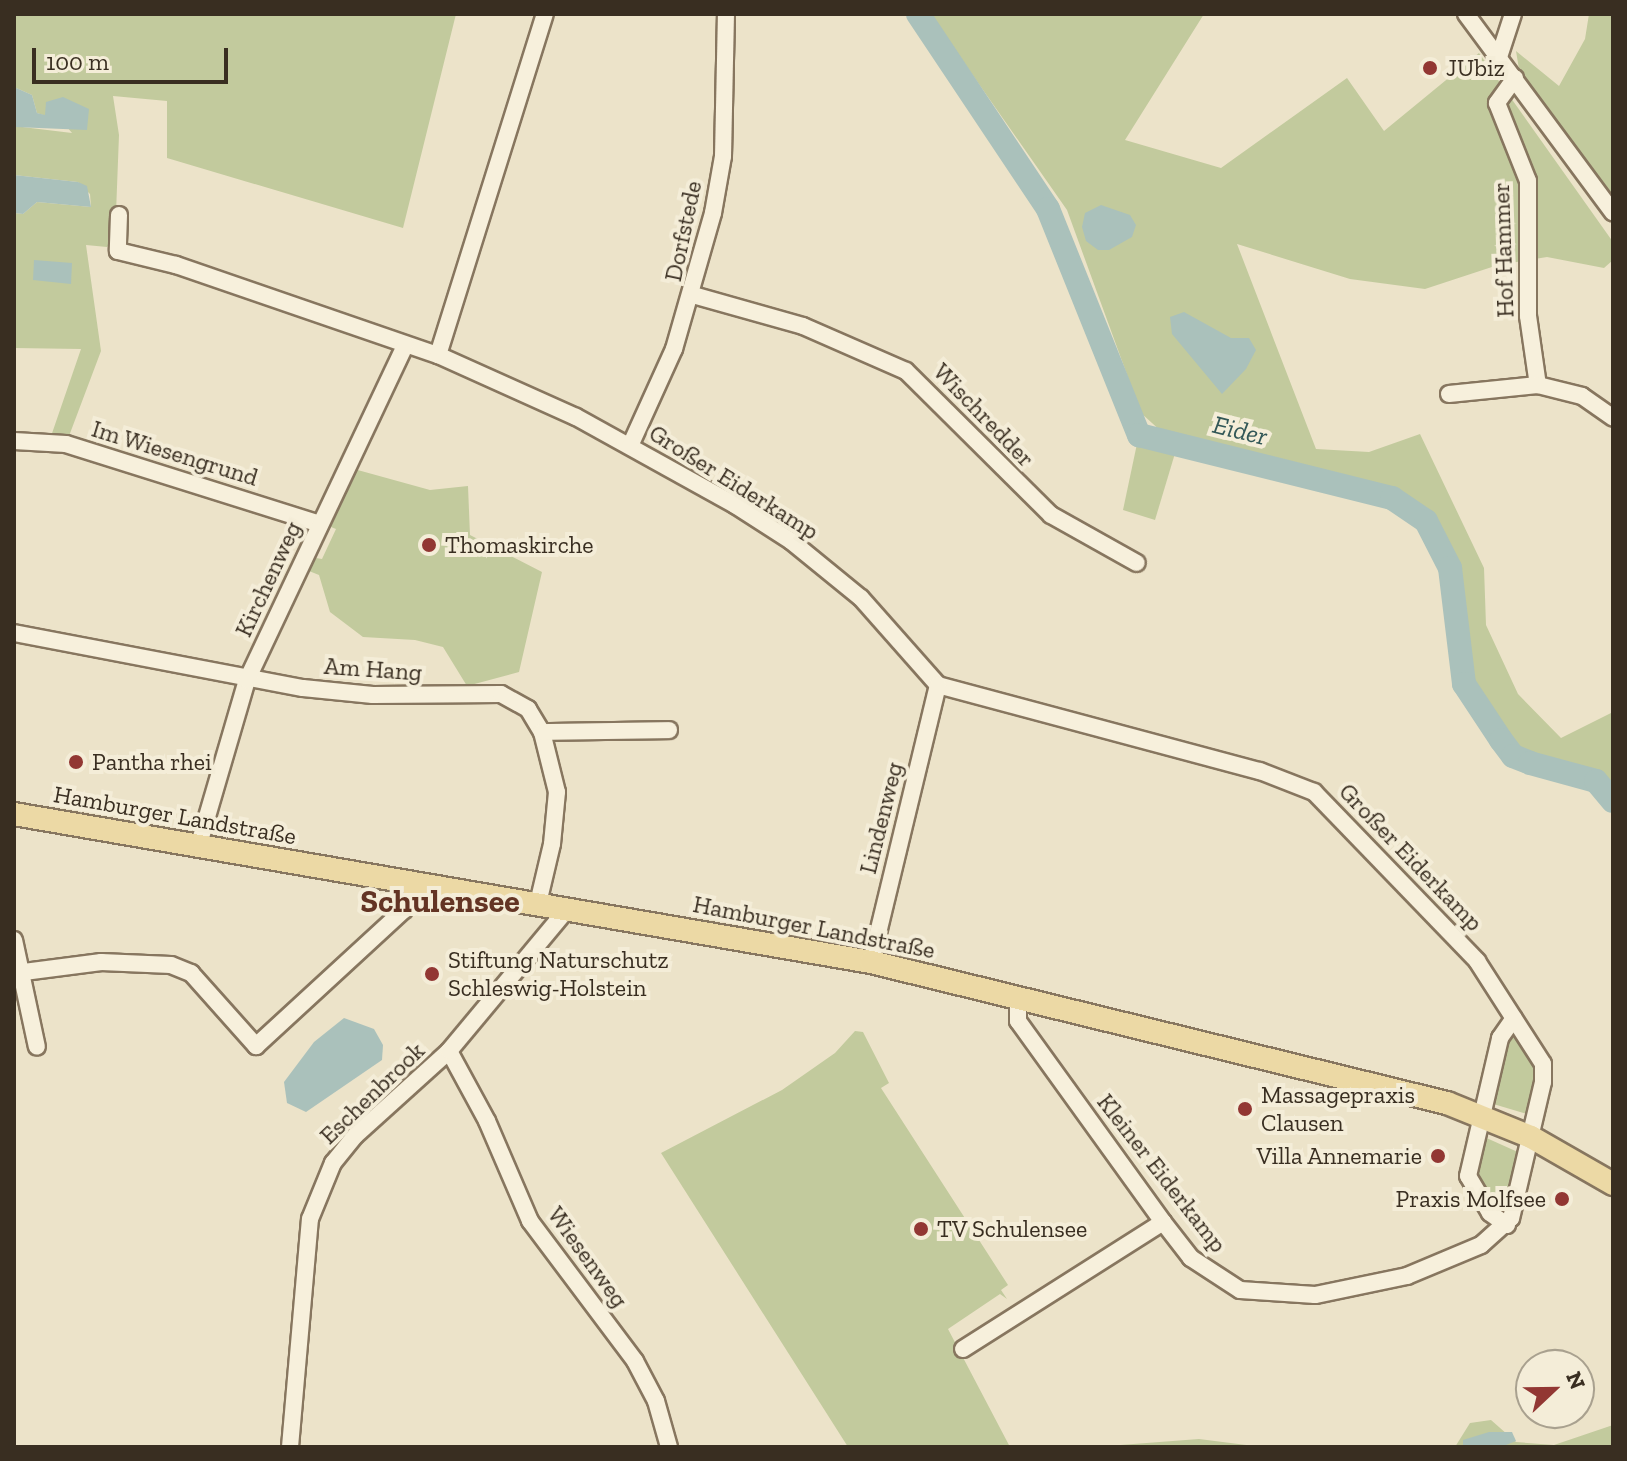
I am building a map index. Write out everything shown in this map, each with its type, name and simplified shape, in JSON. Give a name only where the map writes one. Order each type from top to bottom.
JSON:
[{"type":"main road","name":"Hamburger Landstraße","points":[[14,814],[871,962],[1260,1053],[1480,1115],[1531,1137],[1613,1184]]},
{"type":"street","points":[[438,355],[545,14]]},
{"type":"street","name":"Dorfstede","points":[[630,446],[693,295],[723,156],[726,14]]},
{"type":"street","points":[[1466,14],[1613,213]]},
{"type":"street","points":[[1499,57],[1513,14]]},
{"type":"street","name":"Hof Hammer","points":[[1515,78],[1497,103],[1528,181],[1528,316],[1538,385]]},
{"type":"street","name":"Großer Eiderkamp","points":[[119,215],[118,251],[176,265],[438,355],[630,446],[791,541],[861,598],[938,685],[1260,771],[1314,792],[1452,933],[1514,1018],[1544,1074],[1531,1137]]},
{"type":"street","name":"Wischredder","points":[[693,295],[803,326],[869,351],[906,371],[1051,515],[1137,563]]},
{"type":"street","name":"Kirchenweg","points":[[199,844],[247,680],[405,345]]},
{"type":"street","points":[[1449,394],[1538,385],[1582,396],[1613,418]]},
{"type":"street","name":"Im Wiesengrund","points":[[14,441],[66,444],[320,524]]},
{"type":"street","name":"Am Hang","points":[[14,633],[247,680],[373,695],[501,694],[528,709],[542,732],[557,792],[552,844],[538,903]]},
{"type":"street","name":"Lindenweg","points":[[871,962],[938,685]]},
{"type":"street","points":[[542,732],[669,730]]},
{"type":"street","points":[[24,972],[101,962],[171,965],[191,973],[256,1046],[404,910],[418,883]]},
{"type":"street","name":"Eschenbrook","points":[[290,1447],[310,1219],[320,1190],[356,1135],[449,1051],[568,908]]},
{"type":"street","points":[[14,940],[24,972],[37,1047]]},
{"type":"street","name":"Kleiner Eiderkamp","points":[[1018,997],[1018,1021],[1163,1222],[1213,1276],[1240,1290],[1275,1296],[1352,1289],[1407,1276],[1455,1259],[1507,1225]]},
{"type":"street","points":[[1514,1018],[1500,1038],[1480,1115],[1471,1187],[1490,1213],[1507,1225],[1531,1137]]},
{"type":"street","name":"Wiesenweg","points":[[449,1051],[487,1121],[530,1221],[635,1361],[656,1401],[669,1447]]},
{"type":"street","points":[[963,1349],[1163,1222]]},
{"type":"green space","points":[[14,14],[456,14],[403,228],[167,158],[167,101],[113,96],[119,135],[115,239],[107,247],[86,245],[101,351],[66,444],[49,442],[81,349],[14,348],[14,213],[23,214],[37,202],[91,207],[90,194],[78,182],[14,175],[14,126],[72,133],[46,102],[46,116],[37,113],[32,95],[14,87]]},
{"type":"green space","points":[[930,14],[1204,14],[1125,140],[1221,168],[1347,78],[1384,131],[1479,53],[1613,242],[1613,260],[1604,268],[1547,257],[1498,265],[1425,289],[1350,279],[1237,244],[1316,449],[1369,452],[1420,434],[1484,568],[1486,625],[1518,694],[1561,738],[1613,712],[1613,787],[1596,770],[1526,754],[1492,715],[1474,682],[1459,570],[1434,516],[1394,490],[1369,481],[1163,433],[1141,413],[1067,210]]},
{"type":"green space","points":[[1589,14],[1613,14],[1613,201],[1520,75],[1516,51],[1559,86],[1585,39]]},
{"type":"green space","points":[[1138,439],[1176,450],[1155,520],[1123,510]]},
{"type":"green space","points":[[354,469],[430,490],[468,486],[470,535],[542,572],[519,672],[467,686],[443,647],[415,640],[363,637],[330,612],[319,575],[309,571],[316,558],[322,559],[336,529],[326,525]]},
{"type":"green space","points":[[855,1031],[863,1032],[889,1083],[881,1088],[1008,1285],[1001,1290],[1007,1299],[1000,1294],[948,1329],[1010,1447],[848,1447],[661,1153],[782,1090],[835,1053]]},
{"type":"green space","points":[[1506,1034],[1519,1034],[1538,1069],[1530,1115],[1490,1103]]},
{"type":"green space","points":[[1482,1136],[1520,1153],[1504,1207],[1491,1206],[1474,1177]]},
{"type":"green space","points":[[1491,1420],[1516,1442],[1554,1445],[1613,1425],[1613,1447],[1455,1447],[1470,1423]]},
{"type":"green space","points":[[1199,1439],[1262,1447],[1094,1447]]},
{"type":"water","points":[[14,87],[32,95],[37,113],[45,115],[46,102],[63,97],[89,109],[87,130],[15,127]]},
{"type":"water","points":[[14,175],[78,182],[87,186],[91,207],[37,202],[23,214],[14,213]]},
{"type":"water","points":[[1101,205],[1130,215],[1136,225],[1132,237],[1109,250],[1098,250],[1086,241],[1082,227],[1085,213]]},
{"type":"water","points":[[34,260],[72,263],[71,284],[33,280]]},
{"type":"water","points":[[1184,312],[1231,338],[1249,338],[1256,350],[1246,369],[1222,394],[1172,334],[1170,317]]},
{"type":"water","points":[[344,1018],[374,1029],[383,1045],[382,1060],[306,1112],[287,1103],[284,1082],[314,1042]]},
{"type":"water","points":[[1489,1432],[1512,1432],[1516,1441],[1501,1447],[1463,1447],[1463,1440]]},
{"type":"waterway","name":"Eider","points":[[918,14],[1048,209],[1139,435],[1392,498],[1426,521],[1450,568],[1464,684],[1501,740],[1513,756],[1596,781],[1613,801]]},
{"type":"place","name":"JUbiz","points":[[1430,68]]},
{"type":"place","name":"Thomaskirche","points":[[429,545]]},
{"type":"place","name":"Pantha rhei","points":[[76,762]]},
{"type":"place","name":"Stiftung Naturschutz Schleswig-Holstein","points":[[432,974]]},
{"type":"place","name":"Massagepraxis Clausen","points":[[1245,1109]]},
{"type":"place","name":"Villa Annemarie","points":[[1438,1156]]},
{"type":"place","name":"Praxis Molfsee","points":[[1562,1199]]},
{"type":"place","name":"TV Schulensee","points":[[921,1229]]},
{"type":"district","name":"Schulensee","points":[[440,901]]}]
